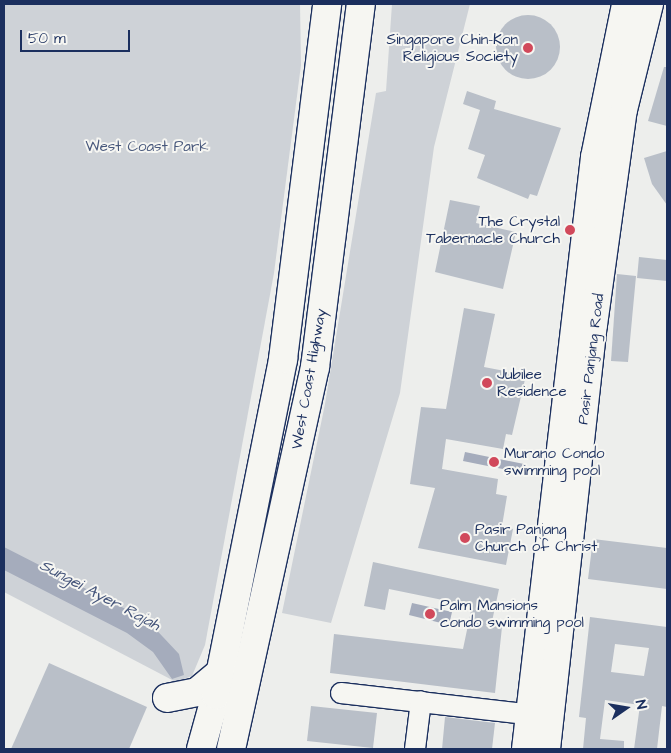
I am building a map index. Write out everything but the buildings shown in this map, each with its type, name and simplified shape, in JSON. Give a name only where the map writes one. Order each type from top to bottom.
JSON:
[{"type":"highway","name":"West Coast Highway","points":[[201,749],[220,673],[283,359],[327,4]]},
{"type":"highway","name":"West Coast Highway","points":[[230,749],[315,367],[361,4]]},
{"type":"highway","points":[[247,749],[269,650],[270,573]]},
{"type":"highway","points":[[167,698],[197,692],[220,673]]},
{"type":"main road","name":"Pasir Panjang Road","points":[[547,749],[540,716],[590,192],[601,111],[625,4]]},
{"type":"main road","name":"Pasir Panjang Road","points":[[525,749],[540,716],[624,110],[650,4]]},
{"type":"street","points":[[341,693],[540,716]]},
{"type":"street","points":[[415,749],[421,701]]},
{"type":"green space","name":"West Coast Park","points":[[4,4],[300,4],[301,65],[274,273],[205,645],[192,676],[176,682],[4,592]]},
{"type":"green space","points":[[392,4],[470,4],[434,147],[400,393],[331,623],[282,613],[325,404],[376,93],[386,91]]},
{"type":"water","name":"Murano Condo swimming pool","points":[[465,452],[524,464],[523,473],[463,461]]},
{"type":"water","points":[[4,547],[147,620],[179,654],[184,675],[172,679],[153,652],[127,633],[4,570]]},
{"type":"water","name":"Palm Mansions condo swimming pool","points":[[412,603],[452,612],[449,625],[409,615]]},
{"type":"place","name":"Singapore Chin-Kon Religious Society","points":[[528,48]]},
{"type":"place","name":"The Crystal Tabernacle Church","points":[[570,230]]},
{"type":"place","name":"Jubilee Residence","points":[[487,383]]},
{"type":"place","name":"Murano Condo swimming pool","points":[[494,462]]},
{"type":"place","name":"Pasir Panjang Church of Christ","points":[[465,538]]},
{"type":"place","name":"Palm Mansions condo swimming pool","points":[[430,614]]},
{"type":"water label","name":"Sungei Ayer Rajah","points":[[100,595]]}]
